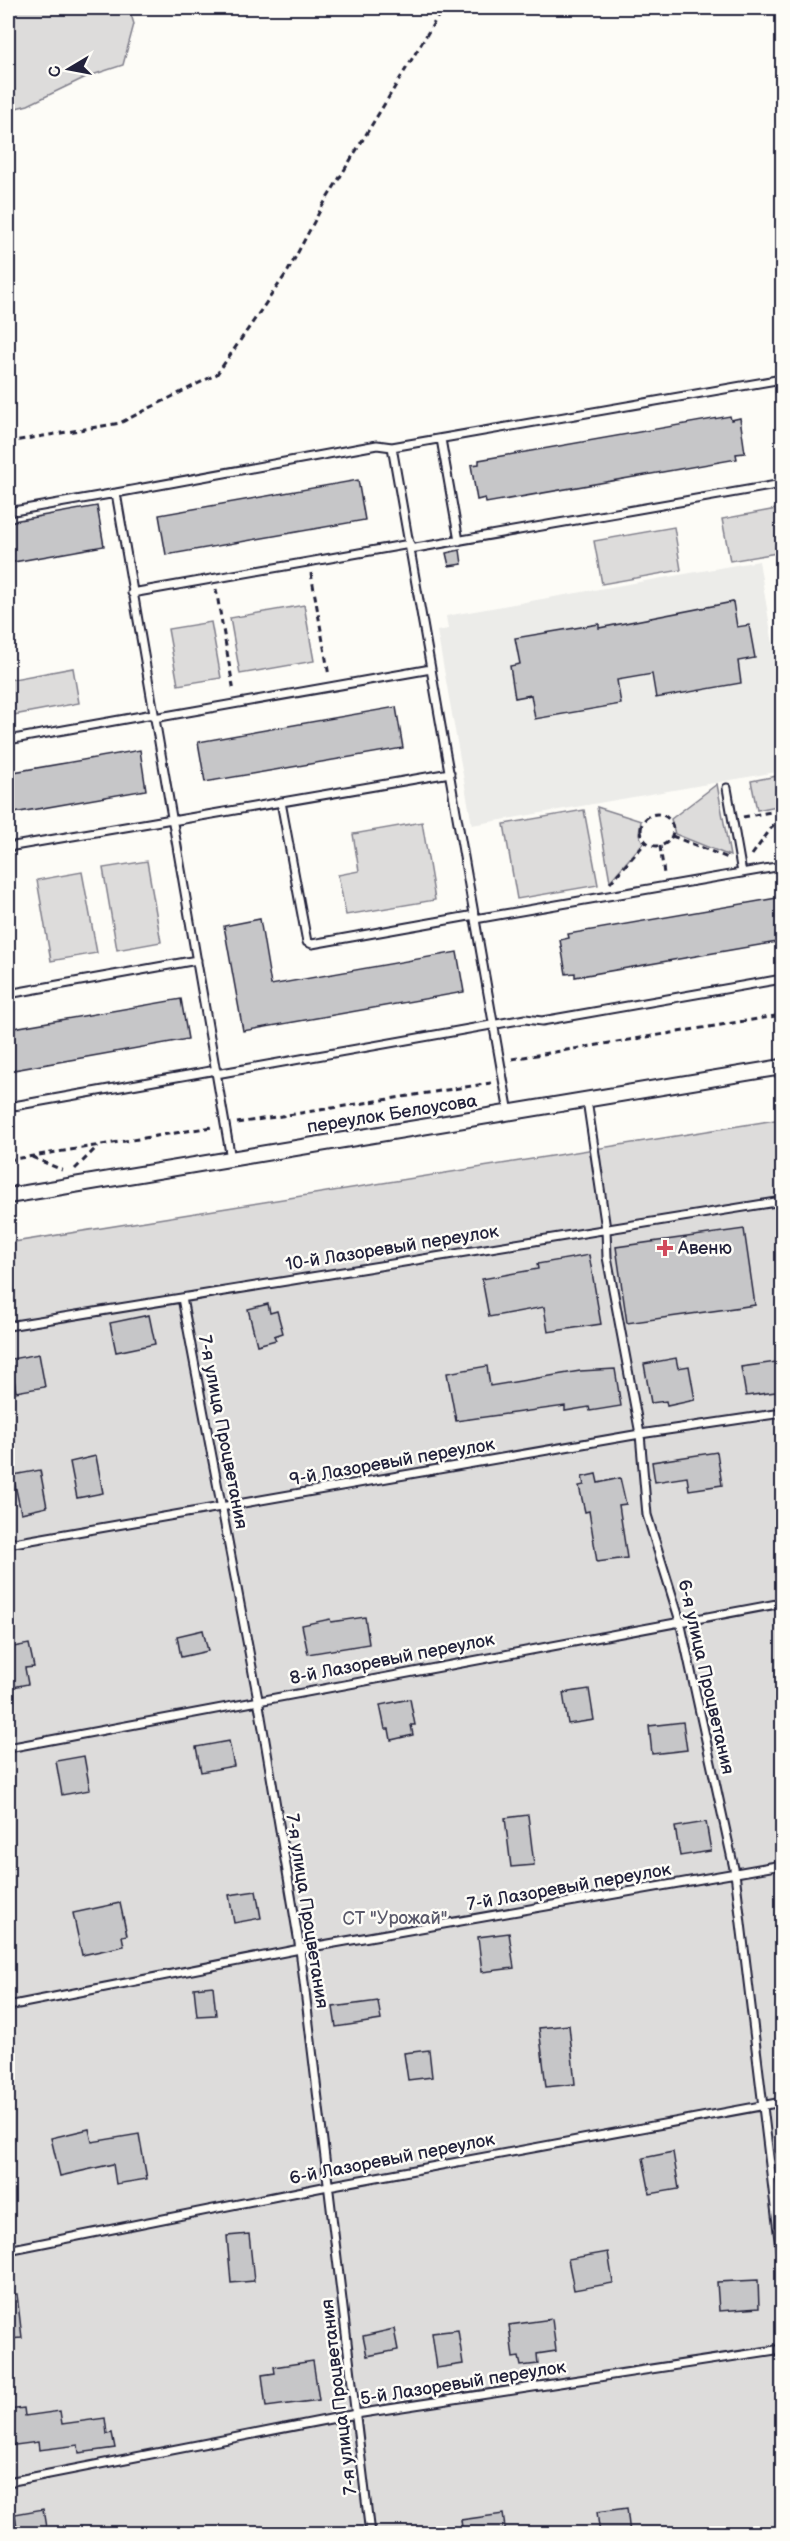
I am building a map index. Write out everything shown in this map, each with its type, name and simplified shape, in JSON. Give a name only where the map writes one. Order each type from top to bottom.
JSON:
[{"type":"street","name":"переулок Белоусова","points":[[8,1196],[783,1067]]},
{"type":"lane","points":[[8,512],[376,446],[393,447],[781,379],[783,396]]},
{"type":"lane","points":[[441,439],[459,541]]},
{"type":"lane","points":[[393,447],[509,1113]]},
{"type":"lane","points":[[132,593],[459,541],[783,484]]},
{"type":"lane","points":[[116,493],[231,1159]]},
{"type":"lane","points":[[8,740],[431,669]]},
{"type":"lane","points":[[8,847],[450,773]]},
{"type":"lane","points":[[727,788],[741,868]]},
{"type":"lane","points":[[281,802],[307,942],[312,944],[612,896],[667,886],[741,868],[783,866]]},
{"type":"lane","points":[[8,994],[197,960]]},
{"type":"lane","points":[[8,1107],[525,1019],[542,1021],[783,979]]},
{"type":"lane","name":"6-я улица Процветания","points":[[587,1100],[606,1229],[607,1257],[640,1434],[647,1515],[680,1621],[735,1873],[783,2265]]},
{"type":"lane","name":"10-й Лазоревый переулок","points":[[8,1326],[783,1201]]},
{"type":"lane","name":"7-я улица Процветания","points":[[182,1298],[258,1699],[300,1949],[370,2534]]},
{"type":"lane","name":"9-й Лазоревый переулок","points":[[8,1544],[640,1434],[783,1413]]},
{"type":"lane","name":"8-й Лазоревый переулок","points":[[8,1748],[258,1699],[783,1603]]},
{"type":"lane","name":"7-й Лазоревый переулок","points":[[8,2006],[300,1949],[783,1865]]},
{"type":"lane","name":"6-й Лазоревый переулок","points":[[8,2250],[328,2186],[783,2102]]},
{"type":"lane","name":"5-й Лазоревый переулок","points":[[8,2482],[356,2414],[783,2349]]},
{"type":"path","points":[[8,442],[120,423],[217,374],[288,271],[323,205],[443,8]]},
{"type":"path","points":[[313,584],[330,686]]},
{"type":"path","points":[[218,602],[236,703]]},
{"type":"path","points":[[733,819],[783,812]]},
{"type":"path","points":[[672,836],[741,868],[783,812]]},
{"type":"path","points":[[646,842],[641,827],[648,817],[654,815],[660,815],[670,822],[672,836]]},
{"type":"path","points":[[660,846],[672,836]]},
{"type":"path","points":[[646,842],[660,846]]},
{"type":"path","points":[[612,896],[610,883],[646,842]]},
{"type":"path","points":[[660,846],[667,886]]},
{"type":"path","points":[[501,1061],[783,1015]]},
{"type":"path","points":[[8,1160],[504,1080]]},
{"type":"path","points":[[31,1156],[70,1173],[99,1145]]},
{"type":"shaded area","points":[[759,561],[782,698],[782,771],[472,825],[437,631],[448,629],[446,616]]},
{"type":"green space","points":[[8,8],[129,8],[134,24],[123,65],[86,77],[28,105],[8,110]]},
{"type":"green space","points":[[782,508],[782,552],[730,561],[722,519]]},
{"type":"green space","points":[[674,527],[681,570],[602,584],[594,541]]},
{"type":"green space","points":[[304,605],[314,661],[240,674],[230,618]]},
{"type":"green space","points":[[211,622],[221,678],[178,685],[168,629]]},
{"type":"green space","points":[[73,668],[79,703],[8,716],[8,680]]},
{"type":"green space","points":[[782,775],[782,805],[757,810],[751,781]]},
{"type":"green space","points":[[717,784],[730,856],[675,834],[671,819]]},
{"type":"green space","points":[[597,807],[641,821],[639,834],[643,843],[610,881]]},
{"type":"green space","points":[[584,810],[598,885],[517,899],[504,824]]},
{"type":"green space","points":[[422,822],[435,900],[346,915],[338,875],[359,871],[353,834]]},
{"type":"green space","points":[[147,861],[161,942],[117,950],[103,868]]},
{"type":"green space","points":[[82,872],[97,953],[51,961],[37,880]]},
{"type":"green space","name":"СТ \"Урожай\"","points":[[782,1119],[782,2533],[8,2534],[8,1243]]},
{"type":"building","points":[[730,416],[731,420],[740,418],[745,453],[736,454],[737,459],[486,503],[485,498],[477,500],[471,465],[479,464],[479,460]]},
{"type":"building","points":[[358,480],[365,520],[166,555],[159,515]]},
{"type":"building","points":[[97,506],[104,546],[8,563],[8,522]]},
{"type":"building","points":[[460,550],[462,564],[449,566],[446,553]]},
{"type":"building","points":[[733,602],[737,627],[749,625],[755,658],[738,661],[741,683],[656,698],[652,674],[617,680],[621,704],[535,719],[531,695],[515,698],[510,666],[520,664],[515,638],[599,624],[599,628]]},
{"type":"building","points":[[396,707],[403,748],[205,782],[198,742]]},
{"type":"building","points":[[140,750],[146,790],[8,814],[8,773]]},
{"type":"building","points":[[783,897],[783,941],[575,977],[575,973],[566,974],[560,940],[569,938],[568,934]]},
{"type":"building","points":[[260,919],[271,985],[457,952],[464,992],[243,1031],[224,926]]},
{"type":"building","points":[[181,999],[188,1039],[8,1071],[8,1029]]},
{"type":"building","points":[[744,1229],[755,1305],[627,1323],[616,1247]]},
{"type":"building","points":[[589,1255],[601,1324],[548,1332],[544,1307],[489,1317],[482,1279],[538,1269],[537,1264]]},
{"type":"building","points":[[268,1304],[270,1313],[277,1311],[283,1333],[274,1336],[276,1340],[257,1345],[248,1309]]},
{"type":"building","points":[[149,1315],[155,1344],[116,1352],[110,1323]]},
{"type":"building","points":[[39,1354],[45,1387],[16,1392],[11,1359]]},
{"type":"building","points":[[676,1358],[678,1368],[689,1366],[695,1400],[667,1406],[666,1401],[651,1403],[644,1364]]},
{"type":"building","points":[[783,1361],[783,1391],[746,1396],[741,1367]]},
{"type":"building","points":[[487,1366],[490,1386],[580,1371],[615,1369],[621,1406],[590,1411],[589,1407],[565,1411],[565,1406],[456,1421],[447,1373]]},
{"type":"building","points":[[717,1452],[722,1485],[689,1490],[687,1477],[655,1482],[652,1462]]},
{"type":"building","points":[[96,1456],[103,1493],[77,1498],[70,1462]]},
{"type":"building","points":[[40,1470],[47,1507],[21,1513],[13,1475]]},
{"type":"building","points":[[596,1474],[598,1483],[620,1478],[626,1504],[619,1505],[627,1558],[597,1562],[589,1511],[585,1512],[579,1486],[584,1485],[582,1477]]},
{"type":"building","points":[[365,1617],[369,1644],[308,1654],[302,1625],[330,1619],[331,1622]]},
{"type":"building","points":[[203,1630],[208,1651],[181,1657],[177,1636]]},
{"type":"building","points":[[29,1644],[34,1667],[25,1668],[28,1684],[8,1688],[8,1648]]},
{"type":"building","points":[[589,1689],[594,1720],[568,1724],[563,1693]]},
{"type":"building","points":[[410,1699],[415,1725],[411,1725],[413,1735],[391,1740],[389,1729],[385,1729],[380,1705]]},
{"type":"building","points":[[683,1722],[687,1750],[652,1754],[649,1726]]},
{"type":"building","points":[[229,1741],[234,1766],[201,1772],[196,1747]]},
{"type":"building","points":[[84,1756],[90,1790],[62,1795],[56,1761]]},
{"type":"building","points":[[528,1815],[534,1865],[511,1867],[505,1818]]},
{"type":"building","points":[[706,1822],[711,1851],[680,1856],[675,1827]]},
{"type":"building","points":[[256,1891],[261,1918],[234,1923],[229,1895]]},
{"type":"building","points":[[120,1903],[127,1935],[122,1936],[124,1946],[82,1955],[73,1913]]},
{"type":"building","points":[[509,1933],[514,1968],[482,1972],[478,1937]]},
{"type":"building","points":[[213,1986],[216,2015],[197,2016],[194,1988]]},
{"type":"building","points":[[378,2001],[381,2020],[336,2027],[333,2007]]},
{"type":"building","points":[[569,2025],[575,2084],[546,2087],[539,2028]]},
{"type":"building","points":[[429,2050],[432,2077],[408,2080],[404,2053]]},
{"type":"building","points":[[89,2129],[92,2142],[139,2134],[147,2179],[116,2184],[113,2164],[60,2176],[51,2138]]},
{"type":"building","points":[[673,2152],[679,2189],[650,2194],[643,2158]]},
{"type":"building","points":[[249,2234],[254,2281],[231,2283],[227,2236]]},
{"type":"building","points":[[608,2252],[613,2283],[574,2290],[568,2259]]},
{"type":"building","points":[[758,2280],[759,2308],[719,2311],[717,2282]]},
{"type":"building","points":[[8,2294],[17,2294],[22,2338],[8,2339]]},
{"type":"building","points":[[552,2319],[556,2351],[537,2354],[538,2364],[521,2366],[519,2357],[513,2358],[509,2325]]},
{"type":"building","points":[[394,2329],[398,2350],[367,2356],[363,2336]]},
{"type":"building","points":[[458,2330],[463,2364],[437,2368],[432,2333]]},
{"type":"building","points":[[313,2361],[319,2400],[266,2407],[262,2375],[275,2373],[274,2367]]},
{"type":"building","points":[[24,2408],[25,2416],[60,2411],[62,2424],[105,2418],[107,2434],[112,2433],[115,2448],[79,2453],[78,2445],[39,2450],[38,2442],[8,2446],[8,2410]]},
{"type":"building","points":[[627,2508],[630,2534],[600,2534],[597,2512]]},
{"type":"building","points":[[43,2509],[47,2534],[18,2534],[15,2514]]},
{"type":"building","points":[[503,2514],[506,2534],[463,2534],[461,2520]]},
{"type":"place","name":"Авеню","points":[[665,1248]]}]
